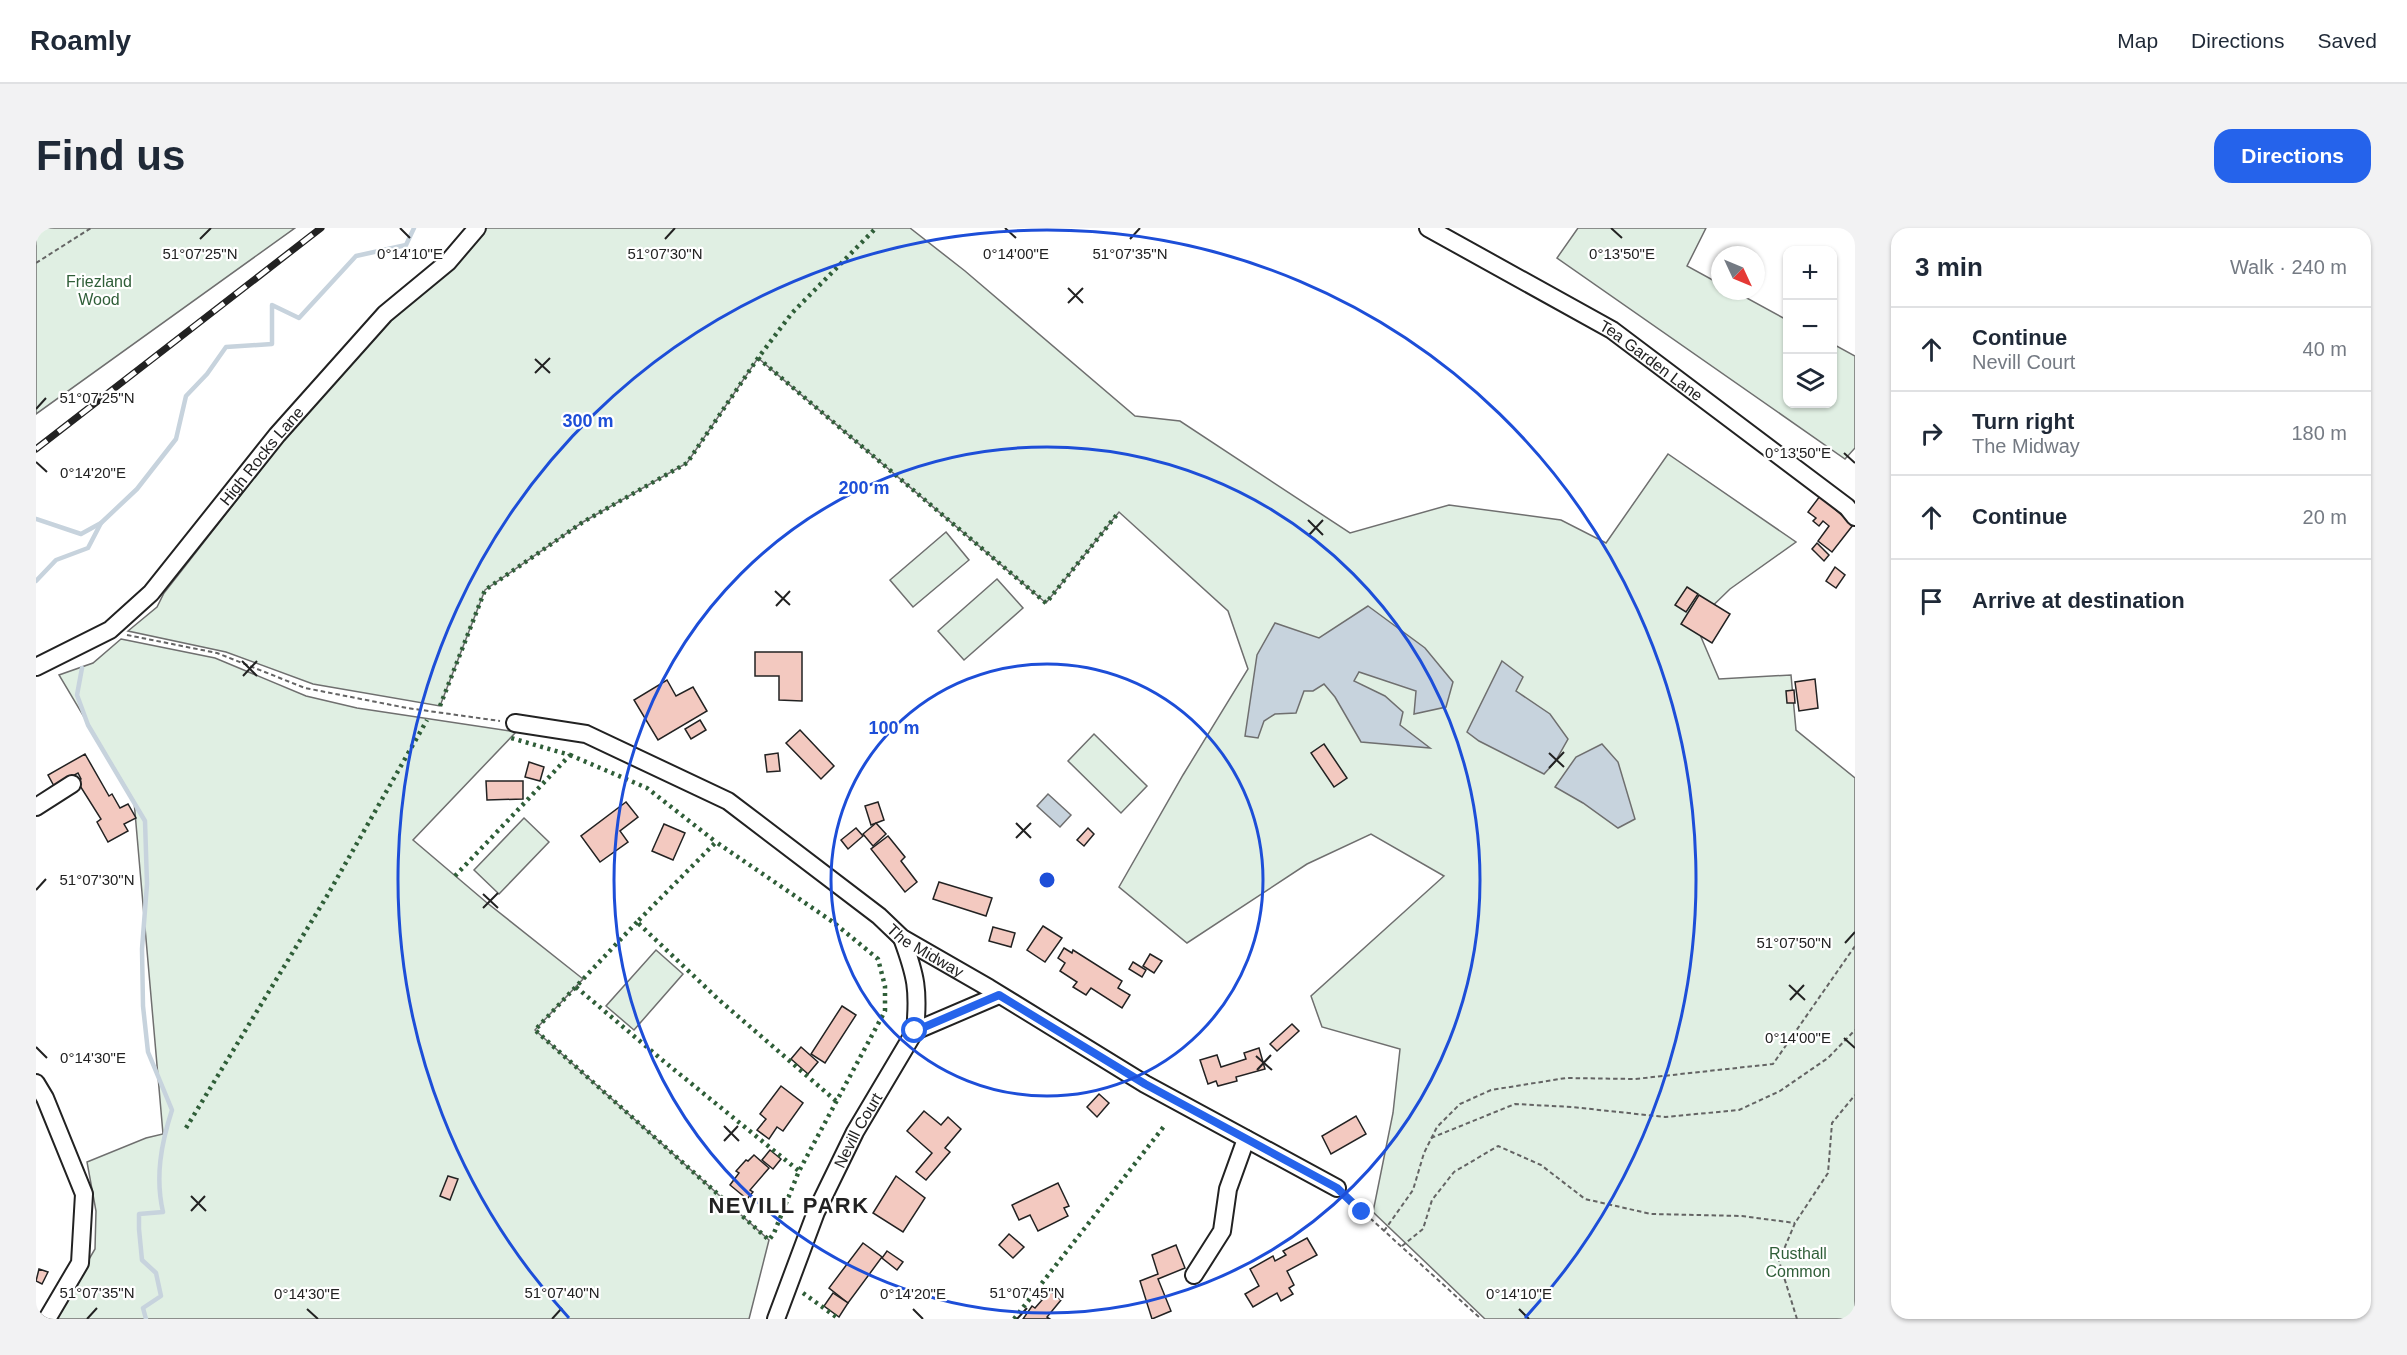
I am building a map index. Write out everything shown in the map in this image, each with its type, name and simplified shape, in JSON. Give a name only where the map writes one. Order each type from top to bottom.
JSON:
[{"type":"street","name":"High Rocks Lane","points":[[36,667],[110,630],[151,593],[277,435],[385,314],[436,273],[477,228]]},
{"type":"street","name":"Tea Garden Lane","points":[[1428,228],[1612,330],[1828,493],[1855,517]]},
{"type":"street","name":"The Midway","points":[[515,723],[586,734],[728,801],[879,916],[902,938],[1145,1084],[1337,1188]]},
{"type":"street","points":[[36,807],[72,784]]},
{"type":"street","points":[[902,938],[914,971],[918,993],[915,1031],[999,995]]},
{"type":"street","name":"Nevill Court","points":[[776,1319],[816,1212],[855,1132],[915,1031]]},
{"type":"street","points":[[36,1083],[45,1098],[84,1194],[80,1263],[47,1319]]},
{"type":"street","points":[[1194,1275],[1222,1231],[1228,1189],[1246,1139]]},
{"type":"path","points":[[36,263],[91,228]]},
{"type":"path","points":[[110,630],[132,637],[217,653],[305,688],[407,708],[515,723]]},
{"type":"path","points":[[1384,1231],[1413,1190],[1424,1153],[1437,1127],[1460,1104],[1491,1090],[1566,1078],[1635,1079],[1773,1064],[1855,946]]},
{"type":"path","points":[[1431,1138],[1515,1104],[1572,1107],[1665,1118],[1739,1110],[1780,1091],[1828,1058],[1855,1030]]},
{"type":"path","points":[[1797,1319],[1779,1261],[1795,1223],[1827,1173],[1833,1124],[1855,1095]]},
{"type":"path","points":[[1402,1246],[1423,1229],[1432,1200],[1454,1172],[1498,1146],[1540,1166],[1585,1198],[1652,1214],[1742,1216],[1795,1223]]},
{"type":"path","points":[[1337,1188],[1481,1319]]},
{"type":"green space","name":"Friezland Wood","points":[[36,228],[295,228],[36,414]]},
{"type":"green space","name":"Rusthall Common","points":[[486,228],[910,228],[965,271],[1135,416],[1180,421],[1350,533],[1449,505],[1561,520],[1606,543],[1668,454],[1796,542],[1730,589],[1695,623],[1719,679],[1791,675],[1796,730],[1855,778],[1855,1319],[1485,1319],[1373,1212],[1393,1113],[1400,1049],[1322,1027],[1311,996],[1444,876],[1371,834],[1307,864],[1187,943],[1119,887],[1183,775],[1248,669],[1228,611],[1119,512],[1046,603],[758,358],[687,463],[583,522],[485,590],[440,706],[313,684],[226,652],[128,631],[157,607],[164,593],[283,441],[389,322],[443,277]]},
{"type":"green space","points":[[1578,228],[1706,228],[1687,266],[1711,279],[1711,300],[1750,300],[1783,318],[1783,408],[1837,408],[1837,346],[1855,356],[1855,448],[1845,459],[1557,258]]},
{"type":"green space","points":[[946,532],[969,560],[913,607],[890,580]]},
{"type":"green space","points":[[997,579],[1023,608],[964,660],[938,631]]},
{"type":"green space","points":[[121,639],[215,658],[306,696],[357,708],[516,732],[413,840],[583,979],[535,1030],[769,1240],[749,1319],[54,1319],[95,1249],[96,1211],[87,1162],[146,1138],[163,1134],[134,801],[59,675],[93,663]]},
{"type":"green space","points":[[1094,734],[1147,786],[1121,813],[1068,761]]},
{"type":"green space","points":[[524,818],[549,842],[499,894],[474,870]]},
{"type":"green space","points":[[656,950],[683,974],[634,1030],[606,1006]]},
{"type":"shaded area","points":[[1368,606],[1425,648],[1453,682],[1446,707],[1414,714],[1416,691],[1359,672],[1354,681],[1385,696],[1403,712],[1400,725],[1430,748],[1361,742],[1335,697],[1324,684],[1313,691],[1304,691],[1296,713],[1275,714],[1264,721],[1258,738],[1245,736],[1257,655],[1275,623],[1319,638]]},
{"type":"shaded area","points":[[1502,661],[1523,677],[1516,691],[1550,714],[1568,739],[1555,762],[1544,774],[1479,741],[1467,732]]},
{"type":"shaded area","points":[[1602,744],[1618,762],[1635,819],[1618,828],[1583,803],[1555,787],[1576,757]]},
{"type":"shaded area","points":[[1048,794],[1071,815],[1060,827],[1037,806]]},
{"type":"building","points":[[1820,496],[1853,525],[1832,552],[1818,541],[1829,526],[1823,521],[1819,526],[1813,521],[1816,518],[1808,512]]},
{"type":"building","points":[[1817,543],[1829,555],[1824,561],[1812,549]]},
{"type":"building","points":[[1835,567],[1845,575],[1836,588],[1826,581]]},
{"type":"building","points":[[1687,587],[1698,594],[1686,612],[1675,605]]},
{"type":"building","points":[[1699,595],[1730,614],[1712,643],[1681,624]]},
{"type":"building","points":[[755,652],[802,652],[802,701],[779,700],[779,676],[755,676]]},
{"type":"building","points":[[1815,679],[1818,708],[1799,711],[1795,682]]},
{"type":"building","points":[[667,680],[676,696],[693,687],[707,711],[658,740],[634,700]]},
{"type":"building","points":[[1794,690],[1795,703],[1787,703],[1786,691]]},
{"type":"building","points":[[700,720],[706,730],[691,739],[685,729]]},
{"type":"building","points":[[800,730],[834,766],[821,779],[786,743]]},
{"type":"building","points":[[1324,744],[1347,778],[1334,787],[1311,753]]},
{"type":"building","points":[[778,753],[780,771],[767,772],[765,755]]},
{"type":"building","points":[[85,754],[109,796],[112,794],[120,808],[128,804],[136,818],[124,824],[128,831],[108,842],[97,822],[101,819],[77,781],[81,779],[78,773],[54,786],[48,775]]},
{"type":"building","points":[[529,762],[544,767],[540,781],[525,777]]},
{"type":"building","points":[[486,781],[523,781],[523,799],[487,800]]},
{"type":"building","points":[[626,802],[638,817],[620,831],[628,842],[600,862],[581,836]]},
{"type":"building","points":[[878,802],[884,820],[871,825],[865,806]]},
{"type":"building","points":[[876,823],[886,834],[873,846],[863,834]]},
{"type":"building","points":[[664,824],[685,833],[673,860],[652,851]]},
{"type":"building","points":[[856,828],[863,836],[848,849],[841,840]]},
{"type":"building","points":[[1088,828],[1094,834],[1084,846],[1077,840]]},
{"type":"building","points":[[888,836],[905,857],[901,861],[917,882],[905,892],[871,849]]},
{"type":"building","points":[[939,882],[992,898],[986,916],[933,899]]},
{"type":"building","points":[[1043,926],[1062,938],[1045,962],[1027,950]]},
{"type":"building","points":[[993,927],[1015,933],[1011,947],[989,941]]},
{"type":"building","points":[[1064,948],[1072,953],[1073,950],[1122,981],[1118,988],[1130,995],[1122,1008],[1091,988],[1086,995],[1073,987],[1077,982],[1060,971],[1065,963],[1058,958]]},
{"type":"building","points":[[1150,954],[1162,961],[1154,973],[1143,966]]},
{"type":"building","points":[[1133,962],[1146,970],[1142,977],[1129,969]]},
{"type":"building","points":[[842,1006],[856,1015],[825,1063],[811,1054]]},
{"type":"building","points":[[1292,1024],[1299,1031],[1277,1051],[1270,1044]]},
{"type":"building","points":[[801,1047],[818,1062],[808,1074],[791,1059]]},
{"type":"building","points":[[1259,1048],[1265,1069],[1236,1077],[1237,1081],[1218,1086],[1216,1081],[1208,1084],[1200,1060],[1217,1055],[1221,1067],[1246,1059],[1244,1053]]},
{"type":"building","points":[[781,1086],[803,1103],[783,1131],[777,1127],[769,1139],[757,1130],[766,1119],[760,1114]]},
{"type":"building","points":[[1099,1094],[1109,1103],[1097,1117],[1087,1107]]},
{"type":"building","points":[[924,1111],[941,1125],[948,1117],[961,1129],[945,1148],[950,1152],[926,1180],[916,1172],[932,1153],[907,1131]]},
{"type":"building","points":[[1356,1116],[1366,1134],[1331,1154],[1322,1136]]},
{"type":"building","points":[[770,1150],[781,1159],[773,1169],[762,1160]]},
{"type":"building","points":[[754,1155],[769,1168],[750,1190],[753,1192],[747,1199],[730,1185],[739,1173],[736,1171]]},
{"type":"building","points":[[448,1176],[458,1179],[450,1200],[440,1196]]},
{"type":"building","points":[[896,1176],[925,1198],[903,1232],[873,1213]]},
{"type":"building","points":[[1058,1183],[1069,1206],[1064,1208],[1068,1216],[1038,1231],[1030,1215],[1019,1220],[1012,1205]]},
{"type":"building","points":[[1009,1234],[1024,1247],[1013,1258],[999,1245]]},
{"type":"building","points":[[1307,1238],[1317,1255],[1287,1271],[1294,1285],[1289,1288],[1293,1294],[1281,1301],[1277,1293],[1253,1307],[1245,1294],[1259,1286],[1250,1269],[1273,1256],[1275,1261],[1286,1255],[1283,1251]]},
{"type":"building","points":[[863,1243],[882,1257],[848,1303],[829,1288]]},
{"type":"building","points":[[1176,1245],[1185,1268],[1158,1279],[1171,1311],[1152,1319],[1140,1281],[1158,1274],[1152,1255]]},
{"type":"building","points":[[887,1251],[903,1262],[897,1270],[882,1258]]},
{"type":"building","points":[[39,1269],[48,1272],[42,1284],[36,1281]]},
{"type":"building","points":[[1045,1287],[1061,1300],[1047,1317],[1050,1319],[1023,1319],[1032,1306],[1035,1308],[1042,1300],[1038,1296]]},
{"type":"building","points":[[833,1293],[848,1303],[839,1317],[824,1306]]},
{"type":"waterway","points":[[36,581],[56,560],[88,548],[101,523],[137,489],[176,439],[186,396],[207,374],[226,347],[272,344],[272,305],[299,318],[356,256],[406,245],[414,228]]},
{"type":"waterway","points":[[36,519],[81,534],[101,523]]},
{"type":"waterway","points":[[82,668],[77,695],[88,725],[145,821],[147,884],[142,949],[143,1006],[148,1052],[172,1110],[160,1161],[159,1186],[163,1212],[139,1214],[142,1260],[156,1273],[161,1296],[143,1308],[146,1319]]},
{"type":"railway","points":[[36,449],[321,228]]},
{"type":"hedge","points":[[440,706],[485,590],[583,522],[687,463],[758,358],[792,313],[876,228]]},
{"type":"hedge","points":[[758,358],[1046,603],[1119,512]]},
{"type":"hedge","points":[[186,1128],[327,896],[427,720]]},
{"type":"hedge","points":[[455,876],[570,755],[511,738]]},
{"type":"hedge","points":[[570,755],[647,788],[716,842]]},
{"type":"hedge","points":[[637,922],[535,1030],[769,1240],[799,1171],[885,1011],[885,986],[878,959],[833,922],[716,842],[637,922],[718,999],[836,1101]]},
{"type":"hedge","points":[[576,987],[799,1171]]},
{"type":"hedge","points":[[1014,1319],[1165,1125]]},
{"type":"hedge","points":[[803,1293],[839,1319]]},
{"type":"district","name":"NEVILL PARK","points":[[789,1205]]},
{"type":"route","points":[[915,1031],[999,995],[1145,1084],[1337,1188],[1362,1212]]}]
